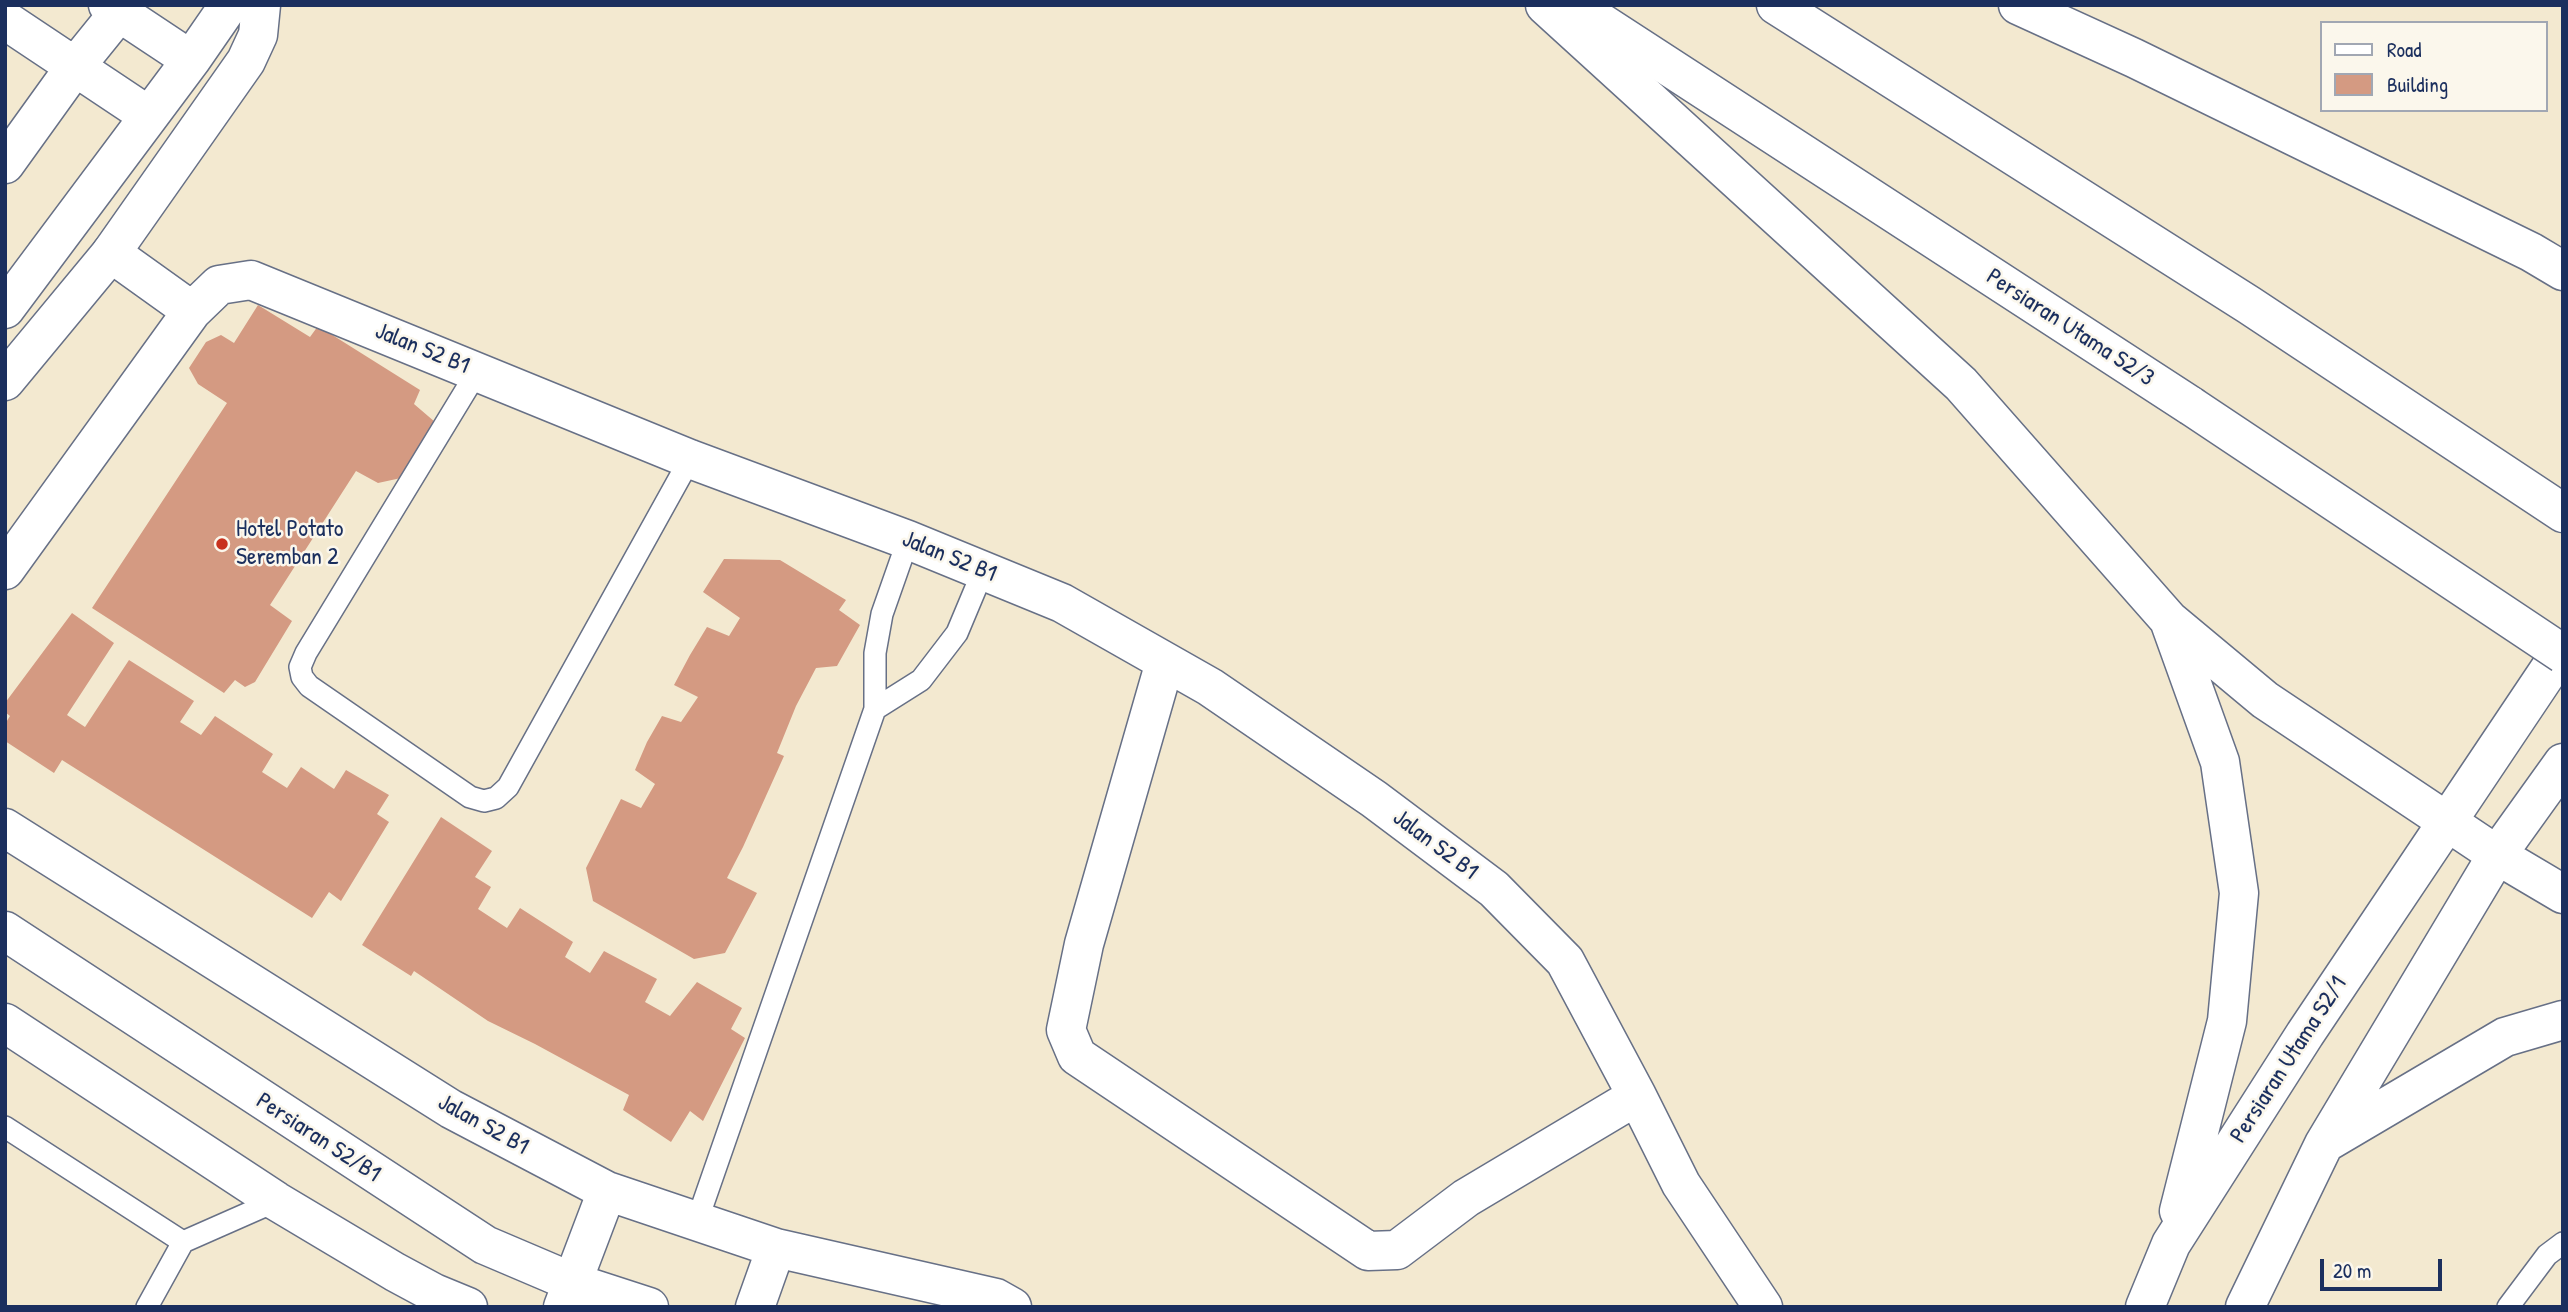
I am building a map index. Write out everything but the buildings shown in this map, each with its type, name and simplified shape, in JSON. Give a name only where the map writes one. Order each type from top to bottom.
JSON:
[{"type":"main road","points":[[5,309],[229,5]]},
{"type":"main road","points":[[5,381],[111,253],[246,61],[258,35],[261,5]]},
{"type":"main road","points":[[1545,5],[1961,384],[2169,620],[2265,700],[2497,855],[2563,894]]},
{"type":"main road","name":"Persiaran Utama S2/3","points":[[1574,5],[2563,652]]},
{"type":"main road","points":[[1776,5],[2249,305],[2563,513]]},
{"type":"main road","points":[[2018,5],[2146,64],[2531,252],[2563,271]]},
{"type":"main road","points":[[5,164],[117,8],[191,60]]},
{"type":"main road","points":[[5,20],[149,116]]},
{"type":"main road","points":[[111,253],[192,311]]},
{"type":"main road","name":"Jalan S2 B1","points":[[5,570],[192,311],[219,285],[251,280],[690,459],[908,540],[1062,603],[1210,687],[1374,799],[1494,889],[1565,961],[1681,1184],[1763,1307]]},
{"type":"main road","points":[[2169,620],[2220,762],[2239,893],[2227,1021],[2171,1244]]},
{"type":"main road","name":"Persiaran Utama S2/1","points":[[2145,1307],[2171,1244],[2305,1034],[2563,652]]},
{"type":"main road","points":[[1166,662],[1084,944],[1066,1030],[1077,1056],[1367,1251],[1397,1250],[1466,1198],[1637,1096]]},
{"type":"main road","points":[[2257,1296],[2324,1144],[2497,855],[2563,763]]},
{"type":"main road","name":"Jalan S2 B1","points":[[5,828],[451,1109],[607,1191],[776,1248],[996,1298],[1012,1307]]},
{"type":"main road","name":"Persiaran S2/B1","points":[[5,931],[473,1238],[567,1295],[649,1307]]},
{"type":"main road","points":[[2324,1144],[2505,1037],[2563,1020]]},
{"type":"main road","points":[[6,1025],[276,1201],[395,1272],[468,1307]]},
{"type":"main road","points":[[567,1295],[607,1191]]},
{"type":"main road","points":[[755,1307],[776,1248]]},
{"type":"lane","points":[[477,372],[300,667],[302,677],[309,686],[470,797],[484,801],[496,798],[508,787],[690,459]]},
{"type":"lane","points":[[697,1221],[875,709],[874,653],[881,614],[908,540]]},
{"type":"lane","points":[[875,709],[921,680],[957,633],[983,571]]},
{"type":"lane","points":[[5,1127],[183,1242]]},
{"type":"lane","points":[[147,1307],[183,1242],[276,1201]]},
{"type":"lane","points":[[2508,1307],[2547,1255],[2563,1243]]},
{"type":"place","name":"Hotel Potato Seremban 2","points":[[222,544]]}]
